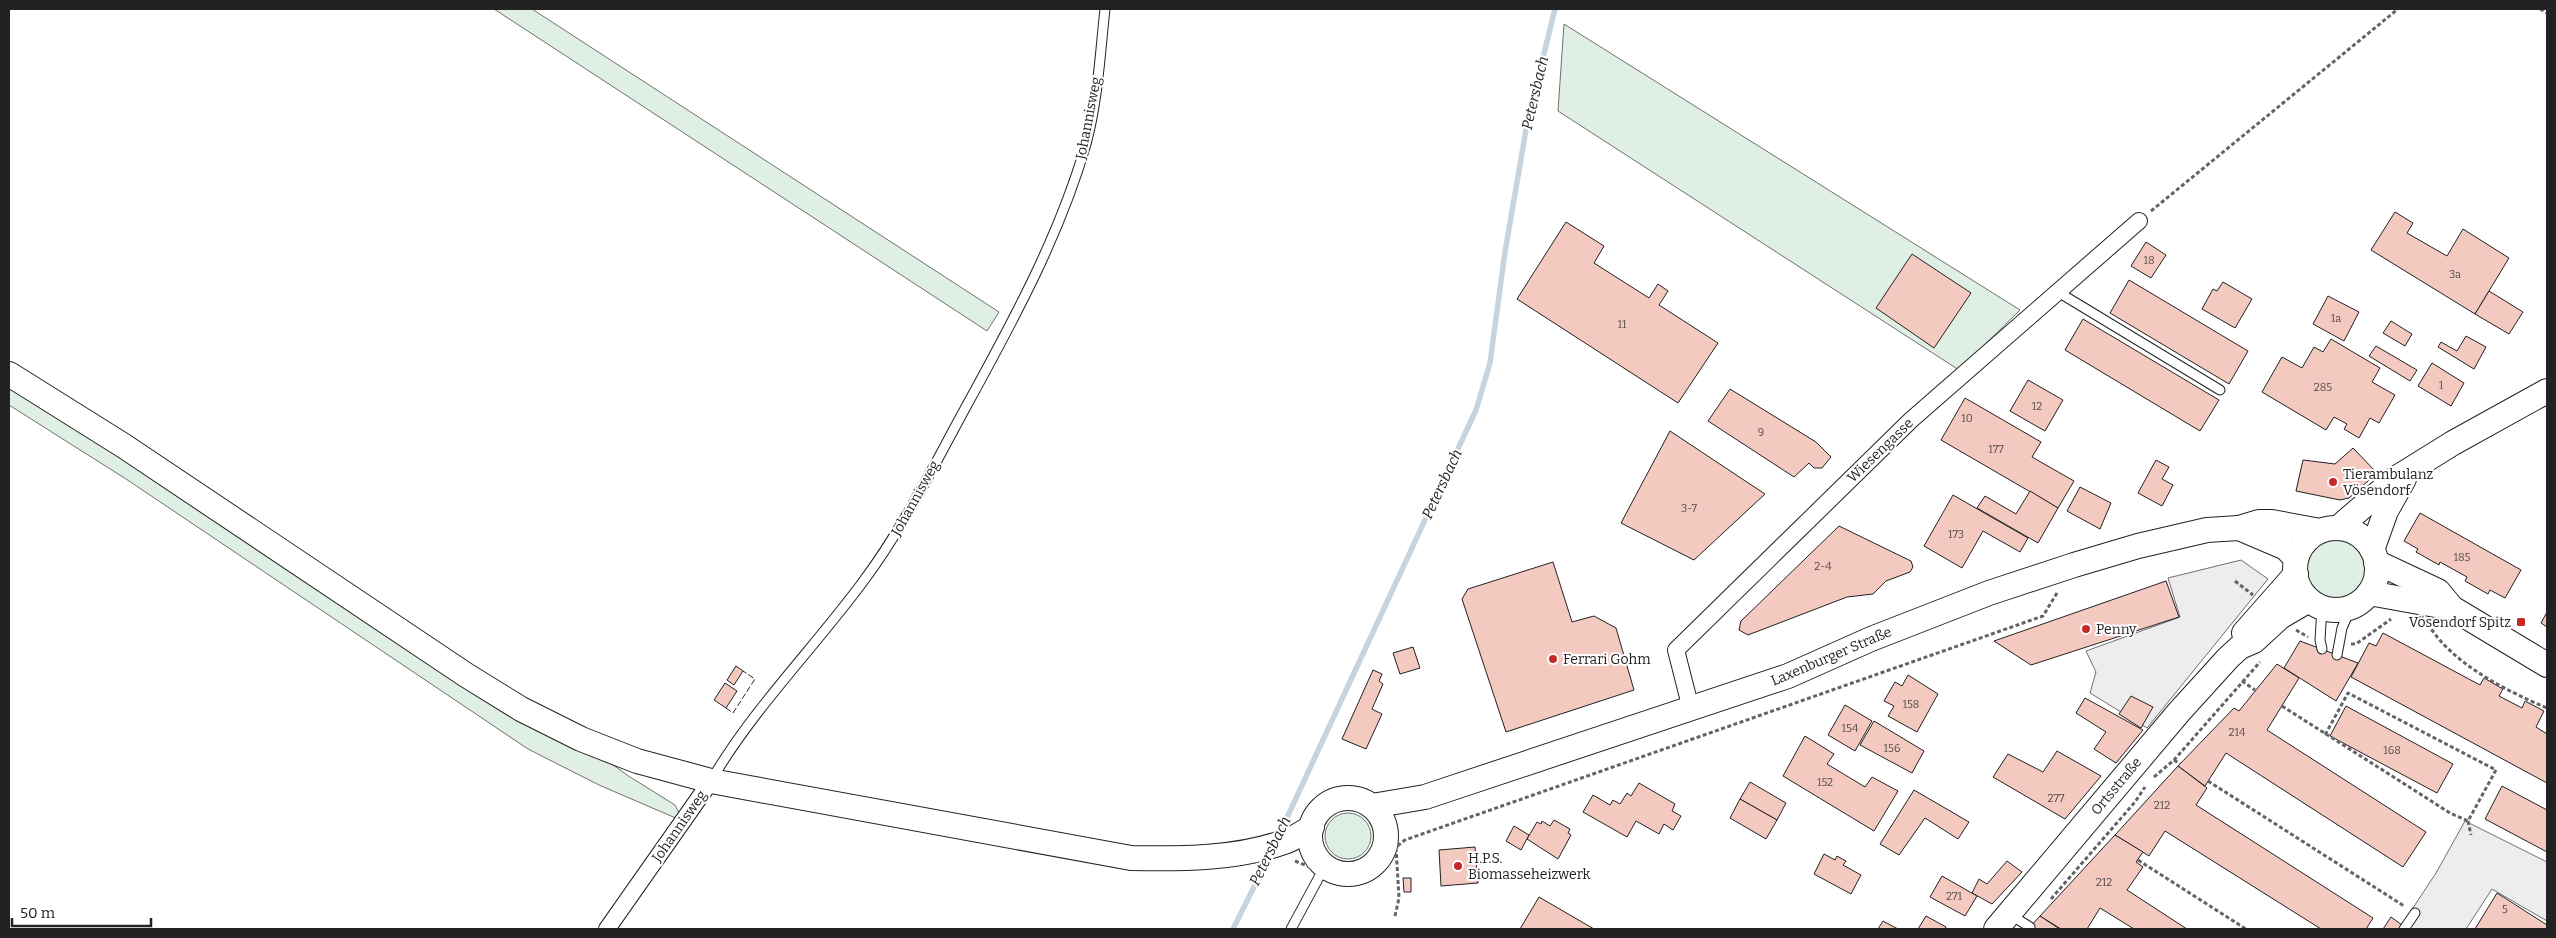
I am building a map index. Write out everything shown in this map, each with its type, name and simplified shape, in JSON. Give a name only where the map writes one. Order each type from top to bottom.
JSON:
[{"type":"main road","points":[[9,374],[124,446],[466,675],[521,709],[581,739],[637,761],[711,781],[1131,858],[1194,857],[1253,849],[1286,851],[1342,874],[1354,874],[1366,870],[1381,855],[1386,842],[1386,829],[1381,816],[1372,806]]},
{"type":"main road","points":[[2296,566],[2308,540],[2329,530],[2395,479],[2547,390]]},
{"type":"main road","points":[[2360,600],[2375,578],[2374,556],[2386,511],[2406,473]]},
{"type":"main road","name":"Laxenburger Straße","points":[[1286,851],[1312,827],[1318,814],[1336,800],[1358,800],[1372,806],[1425,797],[1788,676],[1871,639],[1971,600],[2074,565],[2190,534],[2239,528],[2258,522],[2272,522],[2329,530]]},
{"type":"main road","points":[[2239,528],[2286,548],[2296,566],[2300,588],[2316,604],[2337,610],[2360,600],[2407,599],[2452,608]]},
{"type":"main road","points":[[2329,530],[2358,535],[2374,556],[2438,591],[2452,608],[2547,665]]},
{"type":"main road","name":"Ortsstraße","points":[[2273,612],[2296,566]]},
{"type":"main road","name":"Ortsstraße","points":[[2002,922],[2179,712],[2240,647],[2244,632],[2273,612],[2316,604]]},
{"type":"main road","name":"Laxenburger Straße","points":[[1386,829],[1425,797]]},
{"type":"main road","points":[[1312,827],[1310,840],[1320,864]]},
{"type":"street","name":"Wiesengasse","points":[[1691,709],[1676,650],[1911,420],[2139,221]]},
{"type":"street","name":"Johannisweg","points":[[607,929],[711,781]]},
{"type":"lane","name":"Johannisweg","points":[[711,781],[738,738],[862,583],[892,540],[1019,311],[1045,258],[1086,142],[1094,101],[1104,9]]},
{"type":"lane","points":[[2058,292],[2220,390]]},
{"type":"lane","points":[[2337,655],[2342,628],[2360,600]]},
{"type":"lane","points":[[2316,604],[2321,645]]},
{"type":"lane","points":[[1291,929],[1320,864]]},
{"type":"lane","points":[[2404,929],[2415,913]]},
{"type":"lane","points":[[2002,922],[2030,927]]},
{"type":"path","points":[[2139,221],[2398,9]]},
{"type":"path","points":[[2540,9],[2547,13]]},
{"type":"path","points":[[1395,916],[1399,898],[1396,847],[1405,840],[2043,616],[2074,565]]},
{"type":"path","points":[[2235,581],[2292,628],[2321,645]]},
{"type":"path","points":[[2339,644],[2356,644],[2398,614],[2407,599]]},
{"type":"path","points":[[2427,621],[2457,657],[2513,694],[2547,708]]},
{"type":"path","points":[[2048,902],[2135,802],[2150,780],[2174,760],[2261,661]]},
{"type":"path","points":[[2242,681],[2256,690]]},
{"type":"path","points":[[2325,735],[2348,693],[2496,770],[2468,821],[2471,835]]},
{"type":"path","points":[[2282,706],[2450,813],[2468,821]]},
{"type":"path","points":[[2174,760],[2180,764]]},
{"type":"path","points":[[2208,781],[2415,913]]},
{"type":"path","points":[[2104,839],[2108,842]]},
{"type":"path","points":[[1286,851],[1307,865],[1320,864]]},
{"type":"path","points":[[2138,860],[2246,929]]},
{"type":"green space","points":[[494,9],[532,9],[999,312],[987,331]]},
{"type":"green space","points":[[1564,24],[2020,310],[1959,370],[1558,111]]},
{"type":"green space","points":[[9,386],[606,760],[675,805],[679,813],[678,819],[599,785],[528,749],[126,479],[9,405]]},
{"type":"green space","points":[[2336,536],[2349,539],[2359,546],[2366,556],[2369,569],[2366,582],[2359,592],[2349,599],[2336,602],[2323,599],[2313,592],[2306,582],[2303,569],[2306,556],[2313,546],[2323,539]]},
{"type":"green space","points":[[1344,813],[1352,813],[1361,817],[1367,823],[1371,836],[1367,849],[1361,855],[1352,859],[1344,859],[1335,855],[1329,849],[1325,840],[1325,832],[1329,823],[1335,817]]},
{"type":"shaded area","points":[[2241,560],[2268,579],[2147,728],[2090,693],[2096,672],[2086,651],[2180,617],[2168,578]]},
{"type":"shaded area","points":[[2465,821],[2547,862],[2547,921],[2492,889],[2466,929],[2399,929],[2436,873]]},
{"type":"building","points":[[2395,212],[2413,223],[2407,233],[2447,256],[2463,229],[2509,258],[2475,314],[2371,250]]},
{"type":"building","points":[[1566,222],[1604,246],[1594,263],[1649,298],[1658,284],[1668,291],[1659,305],[1718,343],[1678,403],[1517,299]]},
{"type":"building","points":[[2146,242],[2166,255],[2151,278],[2131,266]]},
{"type":"building","points":[[1912,254],[1971,293],[1934,348],[1876,308]]},
{"type":"building","points":[[2129,280],[2248,351],[2229,384],[2110,313]]},
{"type":"building","points":[[2223,282],[2252,299],[2235,328],[2202,309],[2213,289],[2217,291]]},
{"type":"building","points":[[2489,291],[2523,312],[2509,334],[2475,314]]},
{"type":"building","points":[[2328,296],[2359,312],[2344,341],[2313,324]]},
{"type":"building","points":[[2083,319],[2219,400],[2200,431],[2065,350]]},
{"type":"building","points":[[2391,321],[2412,334],[2405,346],[2383,333]]},
{"type":"building","points":[[2466,336],[2486,347],[2474,369],[2438,347],[2441,342],[2457,351]]},
{"type":"building","points":[[2331,339],[2380,368],[2372,382],[2395,395],[2379,423],[2370,418],[2359,438],[2344,429],[2347,424],[2334,417],[2326,430],[2262,392],[2282,357],[2302,368],[2314,347],[2323,352]]},
{"type":"building","points":[[2376,346],[2417,370],[2410,381],[2369,356]]},
{"type":"building","points":[[2432,363],[2464,383],[2451,406],[2418,386]]},
{"type":"building","points":[[2028,380],[2063,400],[2045,431],[2010,411]]},
{"type":"building","points":[[1730,389],[1816,442],[1831,457],[1822,468],[1814,468],[1809,463],[1794,477],[1708,421]]},
{"type":"building","points":[[1965,398],[2041,442],[2032,457],[2074,481],[2058,508],[1941,440]]},
{"type":"building","points":[[1670,431],[1765,494],[1694,560],[1621,523]]},
{"type":"building","name":"Tierambulanz Vösendorf","points":[[2353,448],[2377,473],[2349,498],[2340,500],[2296,491],[2303,460],[2335,464]]},
{"type":"building","points":[[2156,460],[2169,467],[2162,479],[2173,485],[2162,506],[2138,493]]},
{"type":"building","points":[[2080,487],[2111,503],[2100,529],[2067,511]]},
{"type":"building","points":[[2030,491],[2058,508],[2038,543],[1977,508],[1985,496],[2016,514]]},
{"type":"building","points":[[1953,495],[2028,538],[2020,552],[1983,531],[1962,568],[1924,546]]},
{"type":"building","points":[[2420,513],[2521,570],[2505,598],[2490,590],[2488,594],[2465,581],[2467,577],[2440,562],[2439,565],[2416,552],[2418,549],[2404,541]]},
{"type":"building","points":[[1839,526],[1911,561],[1913,567],[1910,572],[1886,581],[1873,594],[1847,597],[1748,635],[1739,630],[1741,621]]},
{"type":"building","name":"Ferrari Gohm","points":[[1553,562],[1572,622],[1594,616],[1616,628],[1634,690],[1506,732],[1462,599],[1468,589]]},
{"type":"building","name":"Penny","points":[[2166,581],[2179,617],[2031,665],[1994,641]]},
{"type":"building","points":[[2547,612],[2547,627],[2541,623]]},
{"type":"building","points":[[2383,633],[2480,685],[2484,678],[2503,689],[2499,696],[2522,708],[2525,701],[2544,711],[2536,727],[2547,734],[2547,783],[2351,677],[2369,643],[2376,646]]},
{"type":"building","points":[[2300,641],[2358,663],[2336,701],[2284,668]]},
{"type":"building","points":[[1413,647],[1420,668],[1400,674],[1393,653]]},
{"type":"building","points":[[2277,664],[2299,678],[2267,730],[2426,832],[2403,867],[2226,753],[2205,786],[2178,766],[2234,708],[2239,711]]},
{"type":"building","points":[[736,666],[743,671],[734,685],[727,680]]},
{"type":"building","points":[[1373,670],[1382,674],[1379,681],[1383,684],[1372,709],[1382,714],[1366,749],[1342,739]]},
{"type":"building","points":[[1908,675],[1938,694],[1917,732],[1888,716],[1894,706],[1884,701],[1895,682],[1902,686]]},
{"type":"building","points":[[725,683],[737,691],[726,708],[714,700]]},
{"type":"building","points":[[2131,696],[2153,707],[2141,728],[2119,714]]},
{"type":"building","points":[[2085,698],[2143,730],[2116,763],[2094,749],[2106,732],[2076,713]]},
{"type":"building","points":[[1845,705],[1872,721],[1855,751],[1828,735]]},
{"type":"building","points":[[2346,706],[2453,764],[2437,793],[2330,736]]},
{"type":"building","points":[[1874,721],[1924,751],[1912,773],[1860,745]]},
{"type":"building","points":[[1805,736],[1834,754],[1827,764],[1865,787],[1872,777],[1898,791],[1874,831],[1783,776]]},
{"type":"building","points":[[2057,751],[2101,776],[2065,819],[1993,777],[2008,754],[2043,772]]},
{"type":"building","points":[[2178,766],[2207,788],[2196,805],[2373,918],[2366,929],[2321,929],[2165,831],[2149,856],[2115,835]]},
{"type":"building","points":[[1750,782],[1786,803],[1777,820],[1740,799]]},
{"type":"building","points":[[1639,783],[1675,804],[1672,811],[1681,816],[1673,830],[1664,824],[1659,834],[1636,821],[1627,837],[1583,812],[1593,795],[1610,805],[1613,800],[1620,804],[1627,793],[1631,796]]},
{"type":"building","points":[[2502,786],[2547,810],[2547,852],[2485,819]]},
{"type":"building","points":[[1914,790],[1969,822],[1958,839],[1925,818],[1899,855],[1880,844]]},
{"type":"building","points":[[1740,799],[1777,820],[1766,839],[1730,818]]},
{"type":"building","points":[[1554,820],[1570,829],[1568,833],[1571,835],[1558,859],[1527,839],[1537,822],[1541,824],[1542,821],[1550,826]]},
{"type":"building","points":[[1514,826],[1529,835],[1521,850],[1506,841]]},
{"type":"building","points":[[2115,835],[2143,852],[2136,862],[2143,867],[2127,890],[2187,929],[2134,929],[2100,908],[2087,929],[2061,929],[2040,916]]},
{"type":"building","name":"H.P.S. Biomasseheizwerk","points":[[1475,847],[1478,883],[1441,886],[1439,850]]},
{"type":"building","points":[[1824,854],[1835,860],[1837,856],[1846,861],[1843,865],[1861,875],[1851,894],[1814,874]]},
{"type":"building","points":[[2007,861],[2022,872],[1992,904],[1972,893],[1979,879],[1987,884]]},
{"type":"building","points":[[1942,876],[1977,896],[1965,916],[1930,897]]},
{"type":"building","points":[[1403,878],[1411,878],[1411,892],[1404,892]]},
{"type":"building","points":[[2497,893],[2547,925],[2547,929],[2475,929]]},
{"type":"building","points":[[1539,897],[1594,929],[1520,929]]},
{"type":"building","points":[[1926,916],[1946,927],[1945,929],[1918,929]]},
{"type":"building","points":[[2040,916],[2058,928],[2028,929]]},
{"type":"building","points":[[2391,917],[2402,925],[2399,929],[2383,929]]},
{"type":"building","points":[[1883,921],[1898,929],[1878,929]]},
{"type":"waterway","name":"Petersbach","points":[[1278,837],[1476,410],[1490,363],[1505,252],[1528,118],[1555,9]]},
{"type":"waterway","name":"Petersbach","points":[[1233,929],[1271,853]]},
{"type":"fence","points":[[726,708],[733,713],[755,679],[743,671]]},
{"type":"place","name":"Tierambulanz Vösendorf","points":[[2333,482]]},
{"type":"place","name":"Vösendorf Spitz","points":[[2521,622]]},
{"type":"place","name":"Penny","points":[[2086,629]]},
{"type":"place","name":"Ferrari Gohm","points":[[1553,659]]},
{"type":"place","name":"H.P.S. Biomasseheizwerk","points":[[1458,866]]}]
